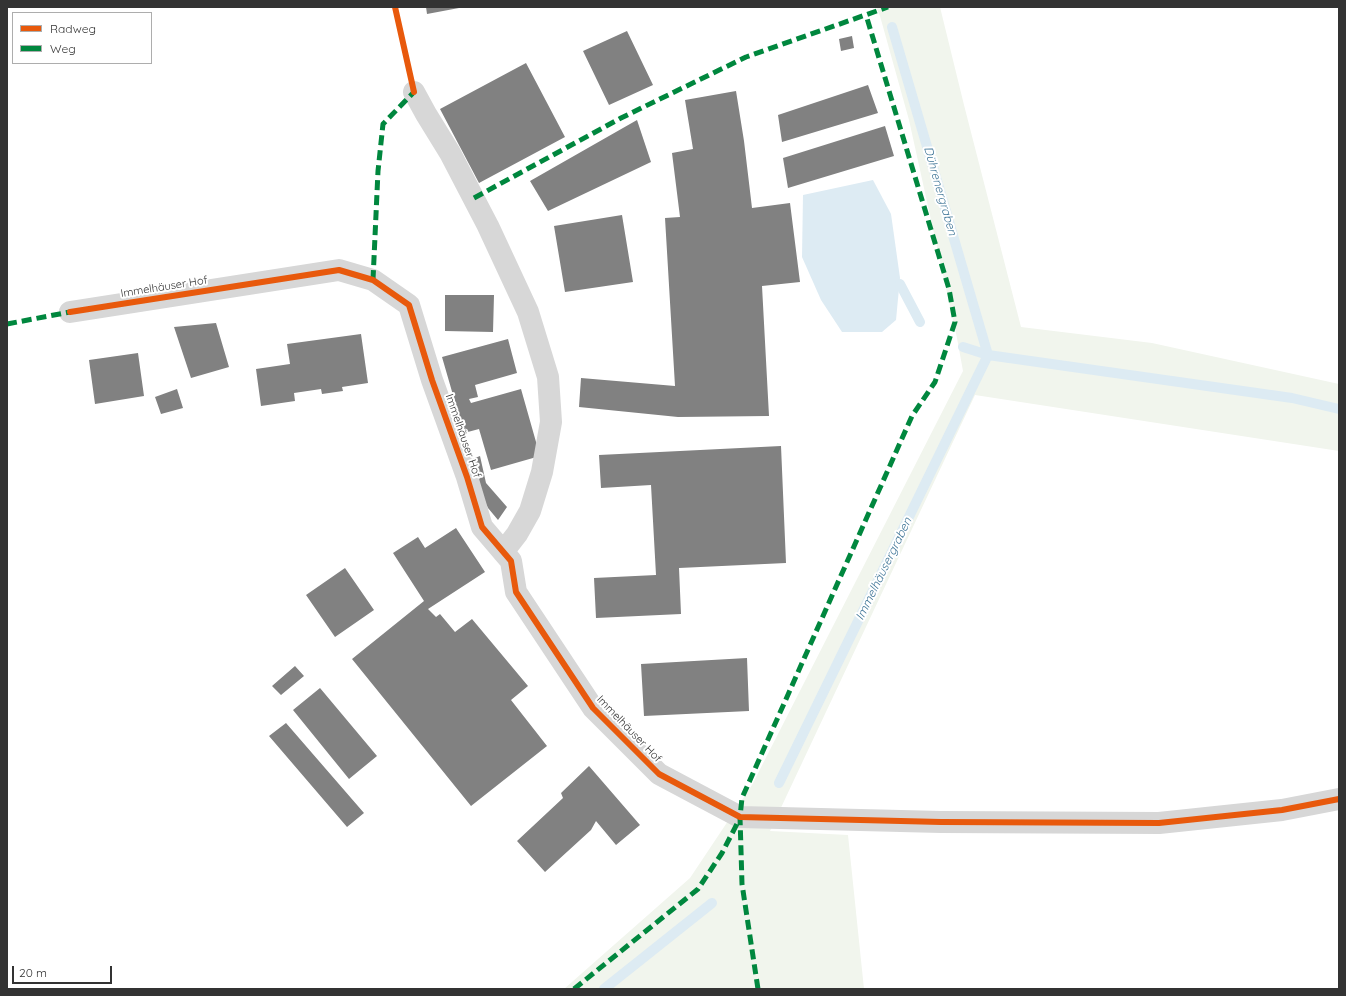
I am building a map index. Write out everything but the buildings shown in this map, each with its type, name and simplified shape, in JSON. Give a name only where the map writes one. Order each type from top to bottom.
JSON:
[{"type":"street","points":[[414,92],[450,153],[492,233],[528,312],[548,377],[551,422],[542,472],[530,511],[517,534],[503,552]]},
{"type":"street","name":"Immelhäuser Hof","points":[[70,312],[339,270],[373,280],[409,305],[432,380],[467,477],[482,527],[511,561],[516,592],[593,708],[659,774],[740,816],[941,822],[1159,823],[1282,810],[1339,799]]},
{"type":"shaded area","points":[[876,7],[940,7],[1021,327],[1152,343],[1339,384],[1339,451],[975,395],[770,831],[848,835],[864,989],[564,989],[690,878],[752,785],[963,371],[909,120],[880,16]]},
{"type":"shaded area","points":[[873,180],[891,214],[900,278],[896,320],[882,332],[842,332],[821,300],[802,257],[803,195]]},
{"type":"waterway","name":"Dührenergraben","points":[[892,27],[988,355]]},
{"type":"waterway","points":[[900,284],[920,322]]},
{"type":"waterway","points":[[963,347],[988,355],[1292,398],[1339,409]]},
{"type":"waterway","name":"Immelhäusergraben","points":[[779,783],[988,355]]},
{"type":"waterway","name":"Immelhäusergraben","points":[[604,989],[712,903]]},
{"type":"marked path","points":[[474,198],[621,118],[746,57],[888,7]]},
{"type":"marked path","points":[[758,989],[742,884],[740,817],[742,798],[912,416],[935,382],[955,322],[949,289],[866,15]]},
{"type":"marked path","points":[[373,280],[378,171],[383,124],[414,92],[413,89]]},
{"type":"marked path","points":[[7,324],[70,312]]},
{"type":"marked path","points":[[574,989],[698,889],[722,853],[740,818]]},
{"type":"cycle path","points":[[395,7],[414,92]]},
{"type":"cycle path","points":[[70,312],[339,270],[373,280],[409,305],[432,380],[467,477],[482,527],[511,561],[516,592],[593,708],[659,774],[740,817],[941,822],[1159,823],[1282,810],[1339,799]]}]
